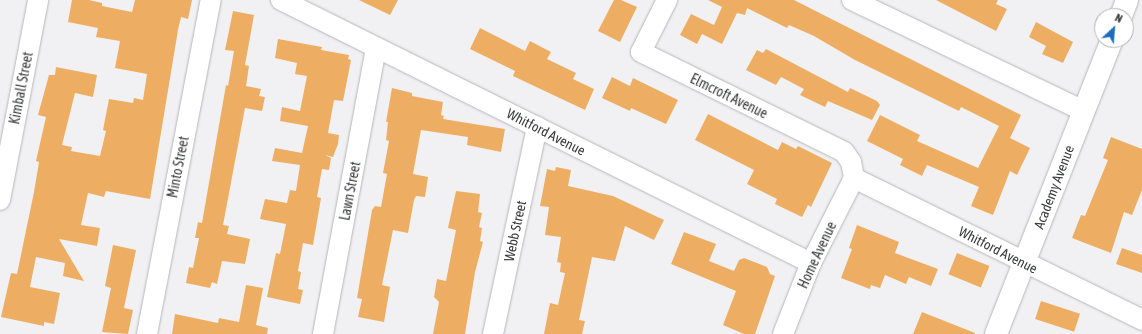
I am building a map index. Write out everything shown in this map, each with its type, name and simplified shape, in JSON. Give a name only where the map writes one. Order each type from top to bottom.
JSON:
[{"type":"street","name":"Kimball Street","points":[[0,200],[38,0]]},
{"type":"street","name":"Minto Street","points":[[147,334],[211,0]]},
{"type":"street","name":"Whitford Avenue","points":[[281,0],[811,263]]},
{"type":"street","name":"Elmcroft Avenue","points":[[666,0],[641,52],[844,152],[851,162],[854,178]]},
{"type":"street","points":[[852,0],[1084,111]]},
{"type":"street","name":"Lawn Street","points":[[323,334],[376,48]]},
{"type":"street","name":"Academy Avenue","points":[[996,334],[1109,48]]},
{"type":"street","name":"Webb Street","points":[[493,334],[537,127]]},
{"type":"street","name":"Whitford Avenue","points":[[854,178],[1142,320]]},
{"type":"street","name":"Home Avenue","points":[[783,334],[811,263],[854,178]]},
{"type":"building","points":[[72,0],[89,0],[102,3],[102,6],[132,12],[135,0],[192,0],[188,19],[181,17],[178,30],[150,199],[106,191],[104,197],[88,193],[81,225],[100,228],[97,246],[59,239],[84,281],[63,276],[65,263],[36,257],[30,287],[60,293],[54,324],[44,322],[44,326],[1,317],[11,273],[17,274],[34,192],[39,162],[36,161],[46,117],[38,115],[49,75],[55,75],[56,67],[97,75],[93,97],[75,93],[62,145],[72,147],[71,151],[100,156],[106,131],[103,130],[109,99],[133,103],[134,98],[143,100],[147,74],[115,68],[120,41],[96,37],[98,28],[68,22]]},
{"type":"building","points":[[359,0],[398,0],[390,15]]},
{"type":"building","points":[[614,0],[621,0],[637,7],[620,42],[598,31]]},
{"type":"building","points":[[708,0],[794,0],[1021,115],[1010,138],[1030,148],[1017,175],[1010,171],[993,215],[971,206],[979,187],[927,165],[922,176],[900,165],[903,159],[867,141],[880,115],[920,135],[917,141],[978,168],[999,126],[961,107],[959,111],[855,60],[814,36],[789,25],[787,28],[747,8],[745,15],[737,13],[722,44],[702,34],[697,44],[680,35],[691,14],[714,25],[722,7]]},
{"type":"building","points":[[936,0],[998,0],[996,4],[1007,9],[996,31]]},
{"type":"building","points":[[233,11],[254,15],[245,65],[249,66],[246,86],[261,89],[259,96],[265,97],[262,111],[245,108],[223,225],[229,226],[227,234],[250,239],[245,264],[222,261],[217,284],[212,282],[210,288],[186,283],[189,267],[193,268],[199,238],[195,238],[198,222],[202,223],[226,85],[228,86],[234,51],[225,50]]},
{"type":"building","points":[[1036,22],[1073,42],[1063,63],[1042,54],[1046,46],[1029,37]]},
{"type":"building","points":[[480,28],[525,51],[530,41],[551,52],[547,59],[576,73],[573,79],[594,89],[585,110],[513,76],[515,71],[470,49]]},
{"type":"building","points":[[278,39],[322,47],[321,50],[349,55],[348,59],[351,60],[343,101],[334,100],[328,133],[339,135],[338,144],[333,157],[325,155],[331,158],[329,170],[322,169],[317,197],[321,198],[313,245],[303,243],[298,271],[301,272],[298,289],[303,290],[300,304],[267,297],[276,253],[280,254],[286,224],[260,219],[265,199],[287,203],[290,190],[296,191],[300,165],[272,161],[275,148],[302,153],[308,126],[280,121],[282,107],[300,111],[307,76],[295,74],[297,63],[275,58]]},
{"type":"building","points":[[766,49],[848,92],[850,88],[877,101],[880,105],[872,120],[828,101],[825,107],[800,95],[804,89],[781,77],[776,85],[746,70],[757,50],[763,53]]},
{"type":"building","points":[[612,77],[630,86],[633,78],[678,100],[666,124],[631,108],[630,111],[602,98]]},
{"type":"building","points":[[392,88],[412,93],[412,96],[443,102],[441,115],[444,116],[443,119],[505,129],[501,152],[467,145],[468,137],[421,130],[413,174],[428,177],[425,197],[416,196],[414,200],[408,233],[393,230],[382,285],[390,287],[384,322],[358,317],[362,299],[357,298],[372,210],[375,206],[381,207],[387,174],[383,173],[389,141],[386,140],[388,122],[386,122]]},
{"type":"building","points":[[708,114],[778,150],[782,142],[796,149],[798,146],[832,163],[811,207],[808,205],[802,217],[775,204],[777,199],[747,184],[754,170],[695,140]]},
{"type":"building","points":[[1111,137],[1142,149],[1142,190],[1132,215],[1124,212],[1111,253],[1072,238],[1081,215],[1085,216],[1108,160],[1103,158]]},
{"type":"building","points":[[556,167],[571,170],[568,186],[613,196],[664,220],[654,240],[625,226],[615,261],[592,257],[579,320],[585,321],[582,334],[544,334],[550,303],[558,305],[565,273],[560,272],[561,263],[557,262],[561,237],[545,235],[549,207],[540,206],[547,169],[555,171]]},
{"type":"building","points":[[456,191],[480,194],[478,212],[482,213],[479,227],[482,228],[480,241],[483,242],[475,272],[465,334],[433,334],[439,302],[434,297],[437,279],[446,281],[456,230],[448,228]]},
{"type":"building","points":[[857,225],[899,242],[895,253],[938,269],[931,286],[909,277],[906,284],[885,275],[880,288],[871,285],[870,289],[841,278],[852,249],[849,248]]},
{"type":"building","points":[[684,232],[716,244],[709,261],[734,271],[739,260],[744,258],[767,267],[770,274],[775,276],[755,334],[744,334],[723,325],[736,291],[671,264]]},
{"type":"building","points":[[113,245],[136,250],[124,308],[133,310],[128,334],[102,332],[111,288],[105,286]]},
{"type":"building","points":[[1122,248],[1142,255],[1142,273],[1116,264]]},
{"type":"building","points":[[957,253],[989,266],[981,287],[948,274]]},
{"type":"building","points":[[246,285],[263,288],[256,325],[268,328],[267,334],[172,334],[175,314],[218,323],[219,318],[239,322]]},
{"type":"building","points":[[1041,301],[1080,314],[1074,332],[1035,319]]},
{"type":"building","points":[[922,312],[975,333],[975,334],[913,334]]}]
